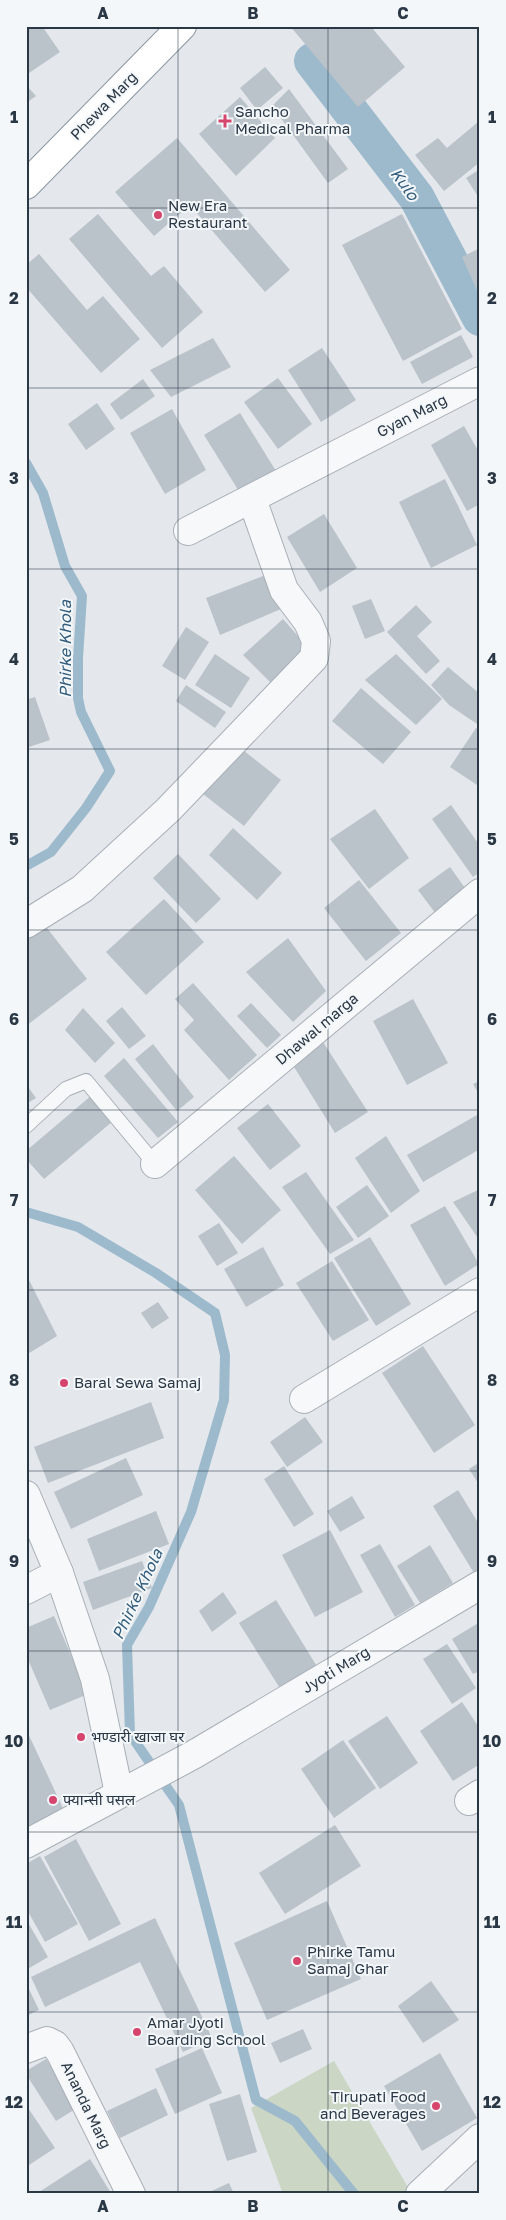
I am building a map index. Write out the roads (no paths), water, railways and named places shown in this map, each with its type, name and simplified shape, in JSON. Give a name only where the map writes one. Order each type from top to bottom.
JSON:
[{"type":"highway","name":"Phewa Marg","points":[[26,186],[182,26]]},
{"type":"street","name":"Gyan Marg","points":[[188,531],[480,382]]},
{"type":"street","points":[[26,924],[82,889],[168,810],[314,658],[316,642],[308,622],[284,590],[252,499]]},
{"type":"street","name":"Dhawal marga","points":[[155,1164],[480,893]]},
{"type":"street","points":[[304,1399],[480,1292]]},
{"type":"street","points":[[26,1495],[59,1573],[95,1679],[119,1793]]},
{"type":"street","points":[[26,1590],[59,1573]]},
{"type":"street","name":"Jyoti Marg","points":[[26,1844],[193,1755],[480,1585]]},
{"type":"street","name":"Ananda Marg","points":[[26,2049],[47,2041],[60,2052],[131,2194]]},
{"type":"street","points":[[420,2194],[480,2138]]},
{"type":"lane","points":[[26,1126],[66,1089],[86,1081],[155,1164]]},
{"type":"waterway","name":"Kulo","points":[[312,61],[417,198],[480,318]]},
{"type":"waterway","name":"Phirke Khola","points":[[26,463],[43,493],[65,566],[82,596],[78,658],[78,698],[81,712],[110,771],[86,808],[51,852],[26,866]]},
{"type":"waterway","name":"Phirke Khola","points":[[26,1212],[78,1227],[156,1273],[215,1313],[225,1355],[224,1400],[191,1512],[149,1607],[127,1645],[130,1734],[179,1805],[256,2100],[295,2121],[354,2194]]},
{"type":"place","name":"Sancho Medical Pharma","points":[[225,121]]},
{"type":"place","name":"New Era Restaurant","points":[[158,215]]},
{"type":"place","name":"Baral Sewa Samaj","points":[[64,1383]]},
{"type":"place","name":"भण्डारी खाजा घर","points":[[81,1737]]},
{"type":"place","name":"फ्यान्सी पसल","points":[[53,1800]]},
{"type":"place","name":"Phirke Tamu Samaj Ghar","points":[[297,1961]]},
{"type":"place","name":"Amar Jyoti Boarding School","points":[[137,2032]]},
{"type":"place","name":"Tirupati Food and Beverages","points":[[436,2106]]}]
